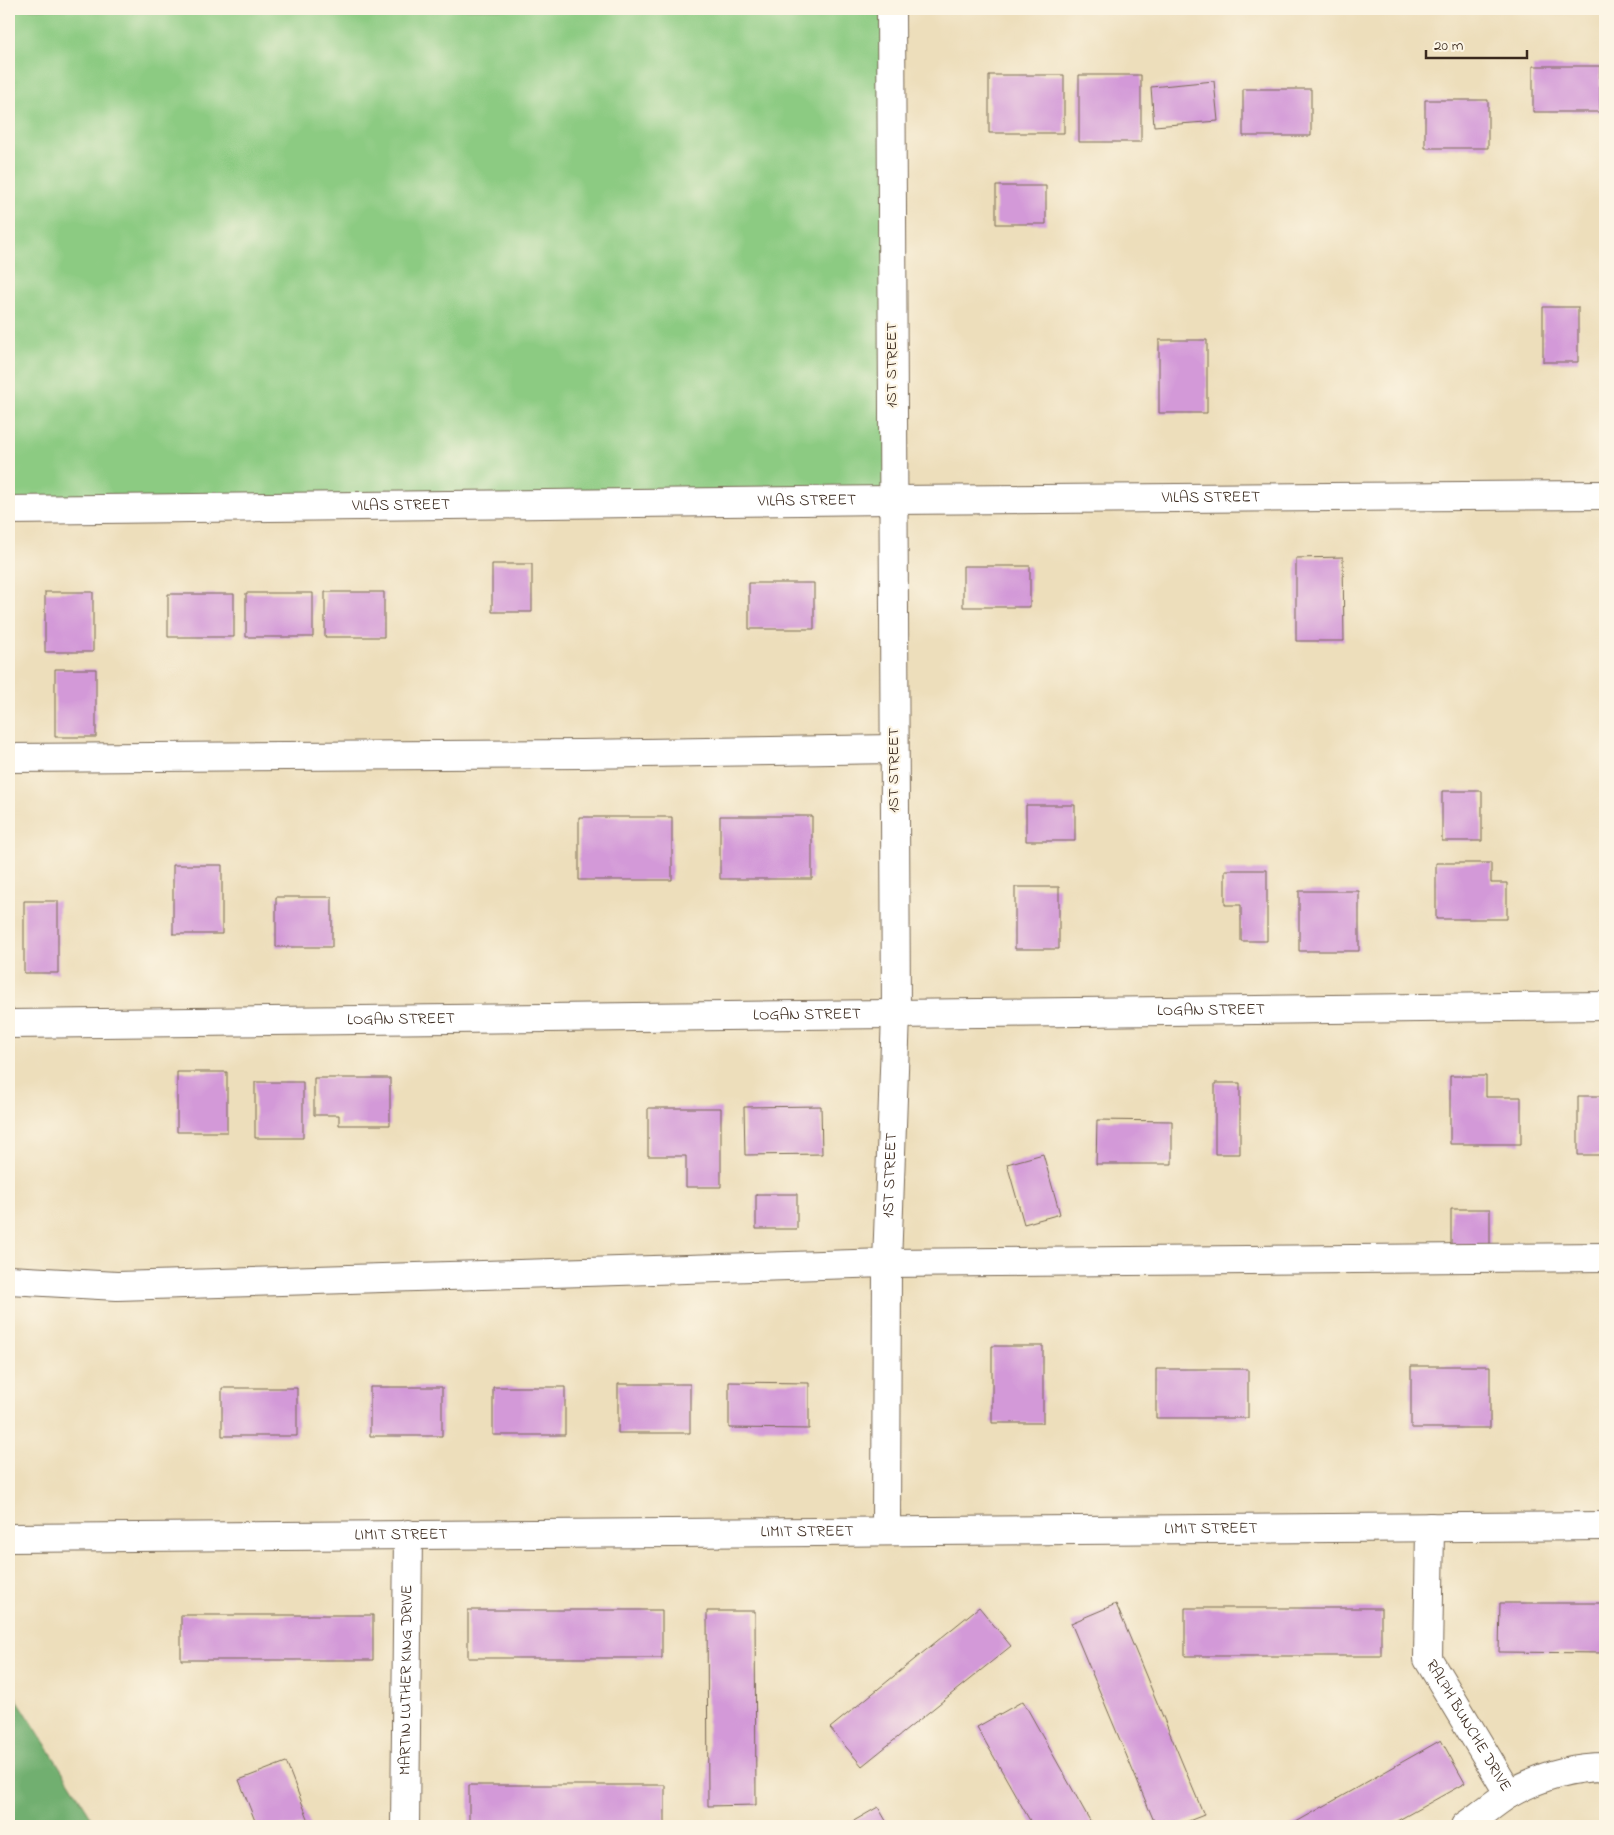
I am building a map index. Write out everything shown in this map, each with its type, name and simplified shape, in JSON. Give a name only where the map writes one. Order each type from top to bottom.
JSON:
[{"type":"street","name":"1ST STREET","points":[[886,1530],[887,1263],[896,1015],[891,9]]},
{"type":"street","name":"VILAS STREET","points":[[9,510],[892,500],[1605,495]]},
{"type":"street","points":[[9,758],[581,754],[894,749]]},
{"type":"street","name":"LOGAN STREET","points":[[9,1024],[1605,1006]]},
{"type":"street","points":[[9,1280],[117,1286],[887,1263],[1605,1257]]},
{"type":"street","name":"LIMIT STREET","points":[[9,1538],[1605,1526]]},
{"type":"street","name":"RALPH BUNCHE DRIVE","points":[[1430,1527],[1428,1659],[1509,1794],[1538,1780],[1585,1767],[1605,1767]]},
{"type":"street","name":"MARTIN LUTHER KING DRIVE","points":[[405,1826],[408,1534]]},
{"type":"street","points":[[1465,1826],[1509,1794]]},
{"type":"green space","points":[[9,9],[891,9],[892,500],[9,510]]},
{"type":"green space","points":[[9,1683],[17,1699],[97,1826],[9,1826]]},
{"type":"building","points":[[1533,66],[1600,66],[1600,112],[1533,112]]},
{"type":"building","points":[[989,75],[1064,75],[1064,133],[989,133]]},
{"type":"building","points":[[1079,75],[1141,75],[1141,142],[1079,142]]},
{"type":"building","points":[[1214,81],[1218,121],[1154,126],[1151,87]]},
{"type":"building","points":[[1243,89],[1311,89],[1311,136],[1243,136]]},
{"type":"building","points":[[1425,100],[1488,100],[1488,148],[1425,148]]},
{"type":"building","points":[[996,186],[1046,186],[1046,224],[996,224]]},
{"type":"building","points":[[1543,307],[1578,307],[1578,362],[1543,362]]},
{"type":"building","points":[[1159,340],[1207,340],[1207,413],[1159,413]]},
{"type":"building","points":[[1343,557],[1344,641],[1296,641],[1296,558]]},
{"type":"building","points":[[492,564],[532,564],[532,612],[492,612]]},
{"type":"building","points":[[963,566],[1030,566],[1030,607],[963,607]]},
{"type":"building","points":[[749,583],[814,583],[814,629],[749,629]]},
{"type":"building","points":[[45,592],[93,592],[93,652],[45,652]]},
{"type":"building","points":[[325,592],[384,592],[384,637],[325,637]]},
{"type":"building","points":[[246,593],[313,593],[313,637],[246,637]]},
{"type":"building","points":[[168,594],[234,594],[234,637],[168,637]]},
{"type":"building","points":[[55,669],[96,669],[96,737],[55,737]]},
{"type":"building","points":[[1442,791],[1482,791],[1482,841],[1442,841]]},
{"type":"building","points":[[1026,805],[1075,805],[1075,841],[1026,841]]},
{"type":"building","points":[[720,816],[812,816],[812,879],[720,879]]},
{"type":"building","points":[[579,817],[672,817],[672,880],[579,880]]},
{"type":"building","points":[[1436,863],[1491,863],[1491,883],[1507,883],[1507,919],[1436,919]]},
{"type":"building","points":[[173,865],[222,865],[222,934],[173,934]]},
{"type":"building","points":[[1225,870],[1267,870],[1267,941],[1241,941],[1241,905],[1225,905]]},
{"type":"building","points":[[1015,887],[1059,887],[1059,949],[1015,949]]},
{"type":"building","points":[[1299,891],[1359,891],[1359,951],[1299,951]]},
{"type":"building","points":[[276,897],[332,897],[332,947],[276,947]]},
{"type":"building","points":[[24,901],[58,901],[58,973],[24,973]]},
{"type":"building","points":[[177,1072],[227,1072],[227,1132],[177,1132]]},
{"type":"building","points":[[1450,1076],[1486,1076],[1486,1097],[1521,1097],[1521,1144],[1450,1144]]},
{"type":"building","points":[[314,1078],[390,1078],[390,1125],[339,1125],[339,1115],[314,1115]]},
{"type":"building","points":[[255,1082],[303,1082],[303,1138],[255,1138]]},
{"type":"building","points":[[1215,1083],[1240,1083],[1240,1154],[1215,1154]]},
{"type":"building","points":[[1578,1096],[1605,1096],[1605,1155],[1578,1155]]},
{"type":"building","points":[[821,1106],[822,1154],[745,1155],[744,1107]]},
{"type":"building","points":[[648,1108],[721,1108],[721,1187],[686,1187],[686,1156],[648,1156]]},
{"type":"building","points":[[1097,1120],[1172,1121],[1172,1164],[1096,1164]]},
{"type":"building","points":[[1043,1154],[1060,1214],[1024,1224],[1007,1164]]},
{"type":"building","points":[[756,1194],[797,1194],[797,1229],[756,1229]]},
{"type":"building","points":[[1451,1209],[1490,1209],[1490,1248],[1451,1248]]},
{"type":"building","points":[[992,1346],[1043,1346],[1043,1423],[992,1423]]},
{"type":"building","points":[[1411,1366],[1490,1366],[1490,1428],[1411,1428]]},
{"type":"building","points":[[1156,1369],[1248,1369],[1248,1418],[1156,1418]]},
{"type":"building","points":[[729,1382],[809,1383],[809,1429],[729,1428]]},
{"type":"building","points":[[618,1384],[690,1384],[690,1433],[618,1433]]},
{"type":"building","points":[[370,1387],[442,1387],[442,1436],[370,1436]]},
{"type":"building","points":[[493,1387],[565,1387],[565,1435],[493,1435]]},
{"type":"building","points":[[222,1388],[297,1388],[297,1436],[222,1436]]},
{"type":"building","points":[[1500,1603],[1605,1603],[1605,1653],[1499,1652]]},
{"type":"building","points":[[1116,1604],[1204,1815],[1176,1826],[1156,1826],[1071,1623]]},
{"type":"building","points":[[979,1607],[1011,1646],[862,1766],[830,1728]]},
{"type":"building","points":[[1185,1608],[1381,1608],[1381,1656],[1185,1656]]},
{"type":"building","points":[[468,1610],[662,1610],[662,1658],[468,1658]]},
{"type":"building","points":[[707,1611],[755,1611],[756,1805],[708,1806]]},
{"type":"building","points":[[181,1615],[373,1615],[373,1660],[181,1660]]},
{"type":"building","points":[[1023,1701],[1093,1826],[1033,1826],[977,1727]]},
{"type":"building","points":[[1441,1740],[1465,1783],[1388,1826],[1289,1826]]},
{"type":"building","points":[[286,1762],[311,1826],[257,1826],[239,1780]]},
{"type":"building","points":[[469,1785],[665,1785],[665,1826],[469,1826]]},
{"type":"building","points":[[878,1807],[889,1826],[845,1826]]}]
